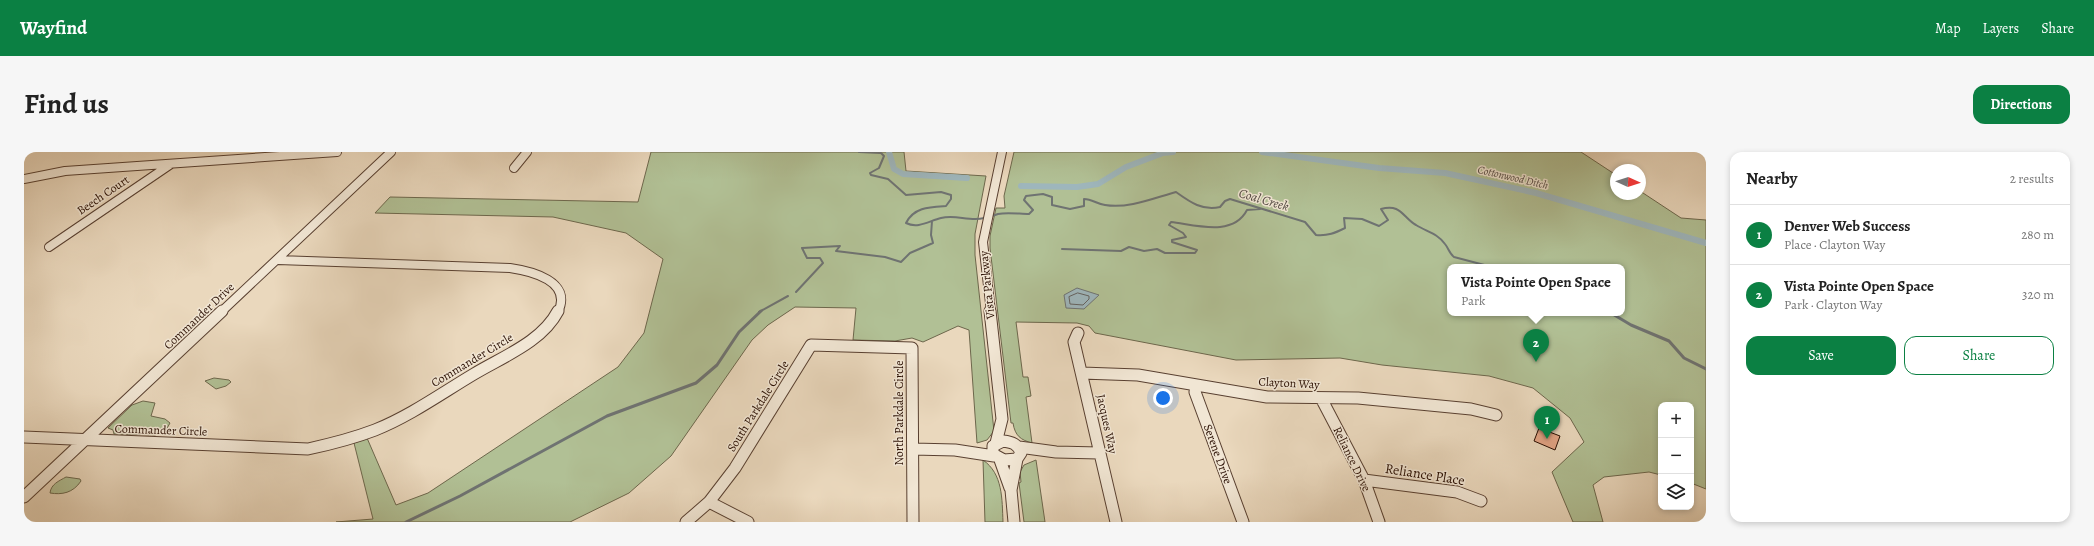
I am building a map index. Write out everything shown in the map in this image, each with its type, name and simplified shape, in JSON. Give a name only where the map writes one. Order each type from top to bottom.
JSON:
[{"type":"street","points":[[24,179],[65,171],[337,152]]},
{"type":"street","name":"Commander Drive","points":[[24,498],[391,152]]},
{"type":"street","points":[[514,168],[527,152]]},
{"type":"street","name":"Vista Parkway","points":[[1002,152],[984,234],[984,259],[1002,419],[1017,451]]},
{"type":"street","name":"Beech Court","points":[[49,247],[171,164]]},
{"type":"street","name":"Commander Circle","points":[[24,437],[308,448],[356,438],[389,424],[536,336],[559,311],[561,300],[558,289],[550,280],[539,274],[510,268],[278,260]]},
{"type":"street","name":"Jacques Way","points":[[1078,332],[1074,342],[1116,522]]},
{"type":"street","name":"South Parkdale Circle","points":[[686,522],[709,502],[735,468],[811,345],[868,347]]},
{"type":"street","name":"North Parkdale Circle","points":[[868,347],[912,348],[913,522]]},
{"type":"street","name":"Clayton Way","points":[[1082,373],[1138,375],[1267,397],[1358,398],[1471,408],[1496,415]]},
{"type":"street","name":"Serene Drive","points":[[1196,385],[1195,392],[1243,522]]},
{"type":"street","name":"Reliance Drive","points":[[1321,398],[1364,480],[1379,522]]},
{"type":"street","name":"Vista Parkway","points":[[995,451],[1002,419]]},
{"type":"street","points":[[995,451],[1003,440],[1017,451],[1099,453]]},
{"type":"street","points":[[913,448],[995,451],[1009,461],[1017,451]]},
{"type":"street","points":[[995,451],[1011,490]]},
{"type":"street","points":[[1014,522],[1011,490],[1017,451]]},
{"type":"street","name":"Reliance Place","points":[[1364,480],[1457,492],[1481,501]]},
{"type":"street","points":[[709,502],[748,522]]},
{"type":"green space","points":[[651,152],[904,152],[906,171],[986,176],[975,234],[975,255],[994,431],[987,440],[977,443],[969,330],[958,326],[923,342],[912,338],[895,341],[853,340],[856,308],[795,307],[768,325],[752,340],[671,456],[629,493],[570,522],[336,522],[373,519],[354,443],[367,438],[396,505],[428,493],[618,367],[644,333],[663,259],[626,233],[553,217],[375,213],[390,197],[638,202]]},
{"type":"green space","points":[[1014,152],[1581,152],[1610,171],[1610,200],[1646,200],[1646,195],[1681,218],[1706,220],[1706,489],[1694,484],[1694,402],[1658,402],[1658,474],[1649,472],[1604,477],[1593,485],[1603,522],[1573,522],[1552,472],[1584,442],[1570,418],[1533,388],[1489,376],[1382,365],[1340,358],[1236,360],[1095,333],[1089,326],[1077,323],[1016,322],[1023,377],[1028,377],[1031,396],[1026,397],[1032,443],[1019,437],[1015,431],[1013,423],[1011,423],[990,248],[990,236],[996,208],[1005,208],[1004,196]]},
{"type":"green space","points":[[214,378],[229,380],[231,382],[226,386],[216,389],[205,381]]},
{"type":"green space","points":[[143,401],[155,403],[151,416],[165,419],[170,423],[166,430],[155,435],[114,434],[113,430],[108,428],[132,405]]},
{"type":"green space","points":[[983,460],[990,466],[998,480],[1002,496],[1003,522],[985,522]]},
{"type":"green space","points":[[1036,460],[1045,522],[1024,522],[1019,483],[1021,482],[1020,472],[1024,465]]},
{"type":"green space","points":[[66,477],[80,479],[81,481],[71,491],[59,494],[50,493],[52,487],[58,481]]},
{"type":"water","points":[[1077,288],[1099,295],[1084,309],[1066,308],[1064,295]]},
{"type":"building","points":[[1539,428],[1560,436],[1555,450],[1534,441]]},
{"type":"waterway","name":"Coal Creek","points":[[859,152],[881,153],[884,156],[879,168],[870,173],[871,175],[888,179],[906,195],[941,192],[951,195],[951,199],[946,206],[918,211],[913,214],[906,223],[910,225],[919,225],[932,221]]},
{"type":"waterway","name":"Cottonwood Ditch","points":[[889,152],[894,169],[903,174],[967,178]]},
{"type":"waterway","name":"Cottonwood Ditch","points":[[1021,186],[1077,187],[1098,184],[1126,167],[1163,153],[1173,152]]},
{"type":"waterway","name":"Cottonwood Ditch","points":[[1262,152],[1379,168],[1445,173],[1536,193],[1706,243]]},
{"type":"waterway","name":"Coal Creek","points":[[932,221],[945,217],[978,219],[987,218],[1002,213],[1029,214],[1033,210],[1024,200],[1026,196],[1043,194],[1052,197],[1052,205],[1070,209],[1084,206],[1084,199],[1099,204],[1123,206],[1176,192],[1196,205],[1208,208],[1220,207],[1225,201],[1230,199],[1305,222],[1316,235],[1324,235],[1331,234],[1345,228],[1344,218],[1362,219],[1379,226],[1388,220],[1381,209],[1393,208],[1401,212],[1416,225],[1439,237],[1454,257],[1481,264]]},
{"type":"waterway","points":[[1062,249],[1121,251],[1129,247],[1144,251],[1157,249],[1165,253],[1195,253],[1197,250],[1172,242],[1172,240],[1186,237],[1183,233],[1169,225],[1171,222],[1202,227],[1223,226],[1233,224],[1241,218],[1247,210],[1260,209]]},
{"type":"waterway","points":[[796,292],[823,263],[820,258],[807,258],[802,248],[840,246],[836,251],[885,257],[901,262],[910,253],[933,243],[931,235],[932,221]]},
{"type":"waterway","points":[[759,312],[788,296]]},
{"type":"waterway","points":[[406,522],[460,496],[607,416],[696,383],[717,365],[739,332],[761,311]]},
{"type":"waterway","name":"Coal Creek","points":[[1616,316],[1631,325],[1669,341],[1684,358],[1706,369]]},
{"type":"place","name":"Vista Pointe Open Space","points":[[1536,362]]},
{"type":"place","name":"Denver Web Success","points":[[1547,439]]}]
